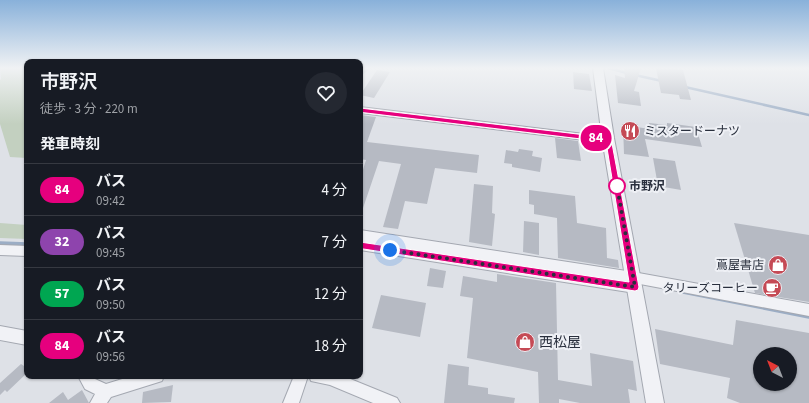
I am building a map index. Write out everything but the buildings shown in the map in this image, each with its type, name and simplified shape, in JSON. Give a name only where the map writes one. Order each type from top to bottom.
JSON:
[{"type":"street","points":[[601,87],[655,403]]},
{"type":"street","points":[[363,110],[609,140]]},
{"type":"street","points":[[363,235],[634,282],[809,310]]},
{"type":"street","points":[[363,245],[634,282]]},
{"type":"street","points":[[0,250],[24,251]]},
{"type":"street","points":[[0,333],[24,337]]},
{"type":"street","points":[[87,379],[102,397],[149,379]]},
{"type":"street","points":[[291,403],[300,379]]},
{"type":"street","points":[[332,379],[392,403]]},
{"type":"green space","points":[[0,87],[24,87],[24,158],[10,157],[0,124]]},
{"type":"green space","points":[[0,223],[24,225],[24,239],[0,238]]},
{"type":"waterway","points":[[685,87],[809,115]]},
{"type":"waterway","points":[[0,243],[24,244]]},
{"type":"waterway","points":[[683,292],[809,317]]},
{"type":"bus line","name":"84","points":[[363,110],[609,140],[635,287],[363,245]]},
{"type":"place","name":"ミスタードーナツ","points":[[630,131]]},
{"type":"place","name":"市野沢","points":[[617,186]]},
{"type":"place","name":"蔦屋書店","points":[[778,265]]},
{"type":"place","name":"タリーズコーヒー","points":[[772,288]]},
{"type":"place","name":"西松屋","points":[[525,342]]},
{"type":"route","points":[[390,250],[635,287],[617,186]]}]
